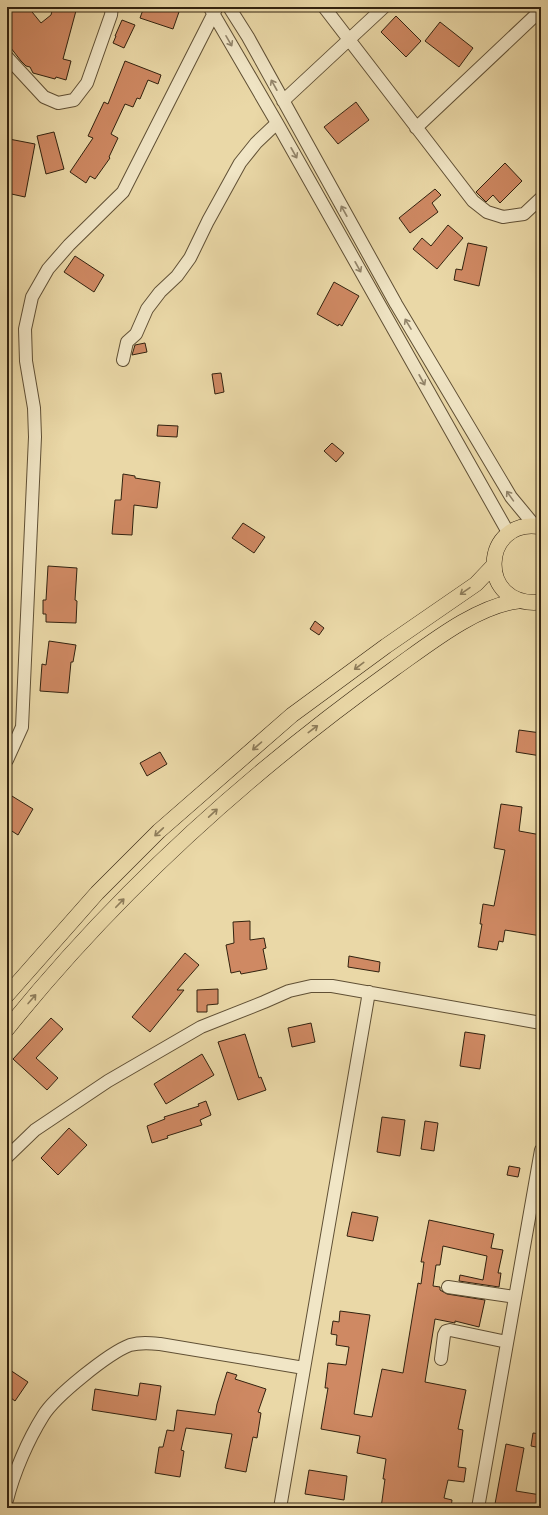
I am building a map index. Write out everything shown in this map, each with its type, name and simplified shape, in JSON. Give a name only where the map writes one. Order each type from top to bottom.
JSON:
[{"type":"main road","points":[[533,604],[508,595],[500,586],[495,576],[494,565],[497,549],[501,542],[509,534],[520,528],[538,526]]},
{"type":"main road","points":[[7,994],[97,893],[166,825],[292,715],[386,646],[476,584],[494,565]]},
{"type":"main road","points":[[7,1029],[78,947],[159,863],[224,802],[285,751],[364,690],[463,622],[495,605],[533,604]]},
{"type":"street","points":[[7,57],[44,97],[58,103],[74,100],[87,83],[111,15],[112,7]]},
{"type":"street","points":[[229,7],[248,37],[404,318],[511,497],[538,526]]},
{"type":"street","points":[[324,7],[473,201],[487,212],[504,217],[524,214],[541,198]]},
{"type":"street","points":[[283,102],[350,41],[384,7]]},
{"type":"street","points":[[213,9],[509,534]]},
{"type":"street","points":[[7,760],[22,727],[35,437],[34,408],[26,361],[25,329],[32,297],[48,269],[69,245],[123,192],[213,9]]},
{"type":"street","points":[[416,128],[541,10]]},
{"type":"street","points":[[123,360],[127,342],[136,334],[147,309],[160,292],[177,276],[190,258],[240,163],[256,143],[277,123]]},
{"type":"street","points":[[7,1157],[35,1130],[108,1081],[202,1027],[289,991],[311,986],[332,986],[541,1023]]},
{"type":"street","points":[[280,1508],[370,992]]},
{"type":"street","points":[[478,1508],[541,1150]]},
{"type":"street","points":[[448,1287],[515,1297]]},
{"type":"street","points":[[441,1359],[444,1335],[446,1331],[450,1330],[507,1342]]},
{"type":"street","points":[[7,1500],[15,1472],[43,1415],[58,1398],[80,1380],[104,1361],[129,1346],[142,1342],[160,1344],[304,1368]]},
{"type":"building","points":[[7,7],[28,7],[41,23],[51,15],[53,7],[77,7],[63,59],[71,61],[66,80],[56,77],[55,79],[33,73],[30,67],[26,66],[21,61],[7,43]]},
{"type":"building","points":[[144,7],[173,7],[180,9],[173,29],[140,18]]},
{"type":"building","points":[[396,16],[421,41],[406,57],[381,32]]},
{"type":"building","points":[[122,20],[135,25],[124,48],[113,43]]},
{"type":"building","points":[[440,22],[473,48],[459,67],[425,41]]},
{"type":"building","points":[[125,61],[161,75],[158,84],[148,80],[140,99],[137,98],[133,107],[125,104],[111,134],[118,138],[109,157],[110,158],[95,179],[90,176],[86,183],[70,172],[93,138],[88,136],[104,102],[108,104]]},
{"type":"building","points":[[356,102],[369,120],[338,144],[324,127]]},
{"type":"building","points":[[54,132],[64,169],[46,174],[37,136]]},
{"type":"building","points":[[9,139],[35,144],[25,197],[7,193],[7,148]]},
{"type":"building","points":[[505,163],[522,181],[500,203],[493,195],[486,202],[476,192]]},
{"type":"building","points":[[435,189],[441,195],[432,203],[438,212],[410,233],[399,218]]},
{"type":"building","points":[[448,225],[463,238],[437,269],[413,249],[422,238],[431,246]]},
{"type":"building","points":[[468,243],[487,247],[479,286],[454,280],[456,269],[462,270]]},
{"type":"building","points":[[75,256],[104,275],[94,292],[64,272]]},
{"type":"building","points":[[334,282],[359,296],[342,326],[339,324],[338,326],[317,314]]},
{"type":"building","points":[[145,343],[147,352],[132,355],[135,345]]},
{"type":"building","points":[[221,373],[224,392],[215,394],[212,374]]},
{"type":"building","points":[[158,425],[178,426],[177,437],[157,436]]},
{"type":"building","points":[[332,443],[344,453],[336,462],[324,451]]},
{"type":"building","points":[[123,474],[135,476],[135,478],[160,482],[157,508],[134,505],[132,535],[112,534],[115,500],[121,500]]},
{"type":"building","points":[[243,523],[265,537],[254,553],[232,538]]},
{"type":"building","points":[[48,566],[77,568],[75,600],[77,601],[76,623],[46,622],[46,614],[43,614],[43,600],[46,600]]},
{"type":"building","points":[[315,621],[324,628],[319,635],[310,629]]},
{"type":"building","points":[[49,641],[76,645],[73,662],[71,662],[68,693],[40,691],[42,664],[46,665]]},
{"type":"building","points":[[519,730],[541,733],[541,756],[516,752]]},
{"type":"building","points":[[160,752],[167,764],[147,776],[140,763]]},
{"type":"building","points":[[7,793],[33,809],[18,835],[7,828]]},
{"type":"building","points":[[501,804],[522,807],[519,831],[541,835],[541,936],[505,930],[503,942],[499,941],[497,950],[478,947],[482,924],[480,924],[483,904],[494,906],[505,850],[494,848]]},
{"type":"building","points":[[250,921],[250,940],[264,938],[266,948],[263,949],[267,969],[241,974],[240,971],[231,973],[226,945],[234,943],[233,922]]},
{"type":"building","points":[[185,953],[199,965],[177,990],[184,990],[150,1032],[132,1017]]},
{"type":"building","points":[[349,956],[380,962],[379,972],[348,967]]},
{"type":"building","points":[[218,989],[218,1004],[207,1005],[207,1012],[197,1012],[197,990]]},
{"type":"building","points":[[51,1018],[63,1029],[36,1058],[58,1078],[47,1090],[13,1059]]},
{"type":"building","points":[[311,1023],[315,1042],[292,1047],[288,1028]]},
{"type":"building","points":[[465,1032],[485,1035],[480,1069],[460,1066]]},
{"type":"building","points":[[245,1034],[259,1078],[261,1077],[266,1090],[238,1100],[218,1042]]},
{"type":"building","points":[[202,1054],[214,1075],[166,1104],[154,1084]]},
{"type":"building","points":[[206,1101],[211,1115],[200,1120],[202,1125],[167,1136],[168,1138],[152,1143],[147,1126],[165,1119],[164,1117],[199,1106],[198,1104]]},
{"type":"building","points":[[382,1117],[405,1120],[400,1156],[377,1152]]},
{"type":"building","points":[[425,1121],[438,1123],[434,1151],[421,1149]]},
{"type":"building","points":[[69,1128],[87,1145],[58,1175],[41,1158]]},
{"type":"building","points":[[509,1166],[520,1168],[518,1177],[507,1175]]},
{"type":"building","points":[[352,1212],[378,1217],[373,1241],[347,1236]]},
{"type":"building","points":[[429,1220],[494,1234],[491,1248],[503,1250],[498,1273],[501,1273],[499,1287],[459,1281],[460,1275],[483,1280],[487,1256],[443,1246],[440,1265],[436,1265],[433,1286],[440,1287],[440,1290],[447,1294],[485,1300],[479,1327],[455,1321],[455,1323],[435,1319],[425,1382],[466,1390],[458,1429],[463,1430],[458,1467],[466,1468],[464,1482],[448,1480],[444,1498],[452,1500],[451,1508],[381,1508],[386,1459],[357,1453],[360,1436],[321,1429],[328,1388],[325,1388],[328,1363],[346,1365],[349,1347],[336,1345],[337,1335],[331,1334],[333,1321],[339,1322],[340,1311],[370,1315],[354,1414],[372,1417],[382,1369],[403,1373],[418,1283],[421,1284],[424,1262],[421,1262]]},
{"type":"building","points":[[7,1368],[28,1382],[15,1401],[7,1395]]},
{"type":"building","points":[[227,1372],[237,1375],[235,1379],[266,1389],[258,1412],[261,1413],[257,1438],[253,1437],[246,1472],[225,1468],[232,1434],[186,1428],[181,1450],[184,1451],[180,1477],[155,1473],[159,1447],[163,1447],[167,1430],[174,1431],[177,1410],[215,1415]]},
{"type":"building","points":[[140,1383],[161,1386],[156,1420],[92,1410],[95,1389],[138,1396]]},
{"type":"building","points":[[533,1433],[541,1434],[541,1448],[531,1446]]},
{"type":"building","points":[[506,1444],[524,1448],[516,1491],[541,1495],[541,1508],[513,1508],[495,1504]]},
{"type":"building","points":[[309,1470],[347,1476],[344,1500],[305,1494]]}]
